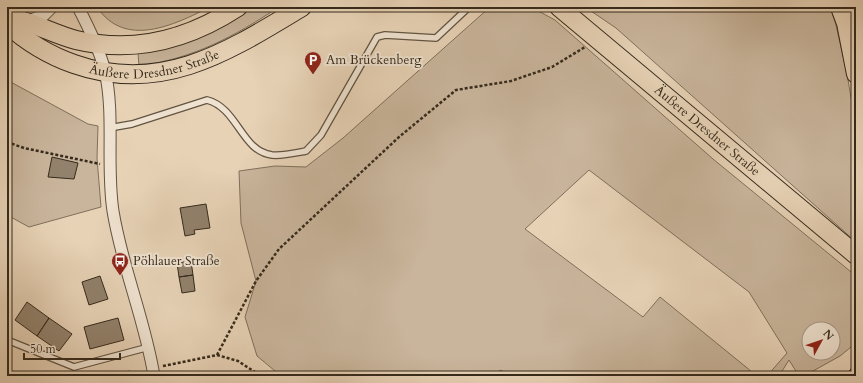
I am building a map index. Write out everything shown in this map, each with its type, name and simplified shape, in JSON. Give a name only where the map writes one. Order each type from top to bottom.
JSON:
[{"type":"main road","name":"Äußere Dresdner Straße","points":[[7,17],[71,38],[96,43],[140,45],[175,38],[198,30],[238,7]]},
{"type":"main road","name":"Äußere Dresdner Straße","points":[[7,24],[30,43],[45,52],[74,64],[105,73],[134,75],[186,67],[240,45],[302,7]]},
{"type":"main road","name":"Äußere Dresdner Straße","points":[[559,7],[598,37],[856,255]]},
{"type":"main road","points":[[840,7],[846,23],[856,74]]},
{"type":"street","points":[[26,22],[44,15],[52,7]]},
{"type":"street","points":[[78,7],[96,43],[105,73],[109,104],[110,166],[113,210],[149,347],[154,372]]},
{"type":"lane","points":[[109,128],[132,124],[207,100],[215,102],[225,109],[246,139],[256,148],[271,155],[306,151],[321,135],[377,37],[385,35],[436,38],[469,7]]},
{"type":"lane","points":[[7,340],[74,367],[149,347]]},
{"type":"path","points":[[217,355],[256,281],[279,249],[322,207],[410,128],[456,90],[512,81],[552,67],[598,37]]},
{"type":"path","points":[[7,142],[24,148],[110,166]]},
{"type":"path","points":[[154,372],[217,355],[238,361],[261,376]]},
{"type":"shaded area","points":[[97,7],[210,7],[166,26],[150,30],[136,30],[121,27],[108,20]]},
{"type":"shaded area","points":[[251,7],[279,7],[246,28],[213,45],[178,58],[139,66],[138,53],[243,12]]},
{"type":"shaded area","points":[[490,7],[531,7],[555,20],[713,159],[856,276],[856,343],[841,355],[841,321],[801,321],[801,361],[831,361],[804,376],[799,376],[789,360],[779,376],[767,376],[787,353],[749,292],[589,170],[525,229],[643,317],[660,297],[757,376],[514,376],[500,370],[498,376],[281,376],[257,356],[245,317],[256,281],[241,223],[239,171],[275,166],[306,167],[343,138]]},
{"type":"shaded area","points":[[585,7],[830,7],[836,25],[847,74],[856,127],[856,242],[616,28]]},
{"type":"shaded area","points":[[7,80],[88,124],[98,126],[97,158],[101,207],[29,227],[7,215]]},
{"type":"building","points":[[52,157],[78,163],[74,179],[48,177]]},
{"type":"building","points":[[206,204],[210,228],[194,230],[195,234],[185,236],[180,208]]},
{"type":"building","points":[[191,261],[193,275],[179,277],[177,263]]},
{"type":"building","points":[[193,275],[195,291],[182,293],[179,277]]},
{"type":"building","points":[[100,276],[108,299],[89,305],[82,282]]},
{"type":"building","points":[[27,302],[49,318],[37,336],[15,320]]},
{"type":"building","points":[[49,318],[72,334],[59,351],[37,336]]},
{"type":"building","points":[[118,318],[124,340],[90,349],[84,327]]},
{"type":"building","points":[[856,363],[856,376],[845,376]]},
{"type":"building","points":[[130,371],[131,376],[107,376]]},
{"type":"place","name":"Am Brückenberg","points":[[313,75]]},
{"type":"place","name":"Pöhlauer Straße","points":[[120,276]]}]
